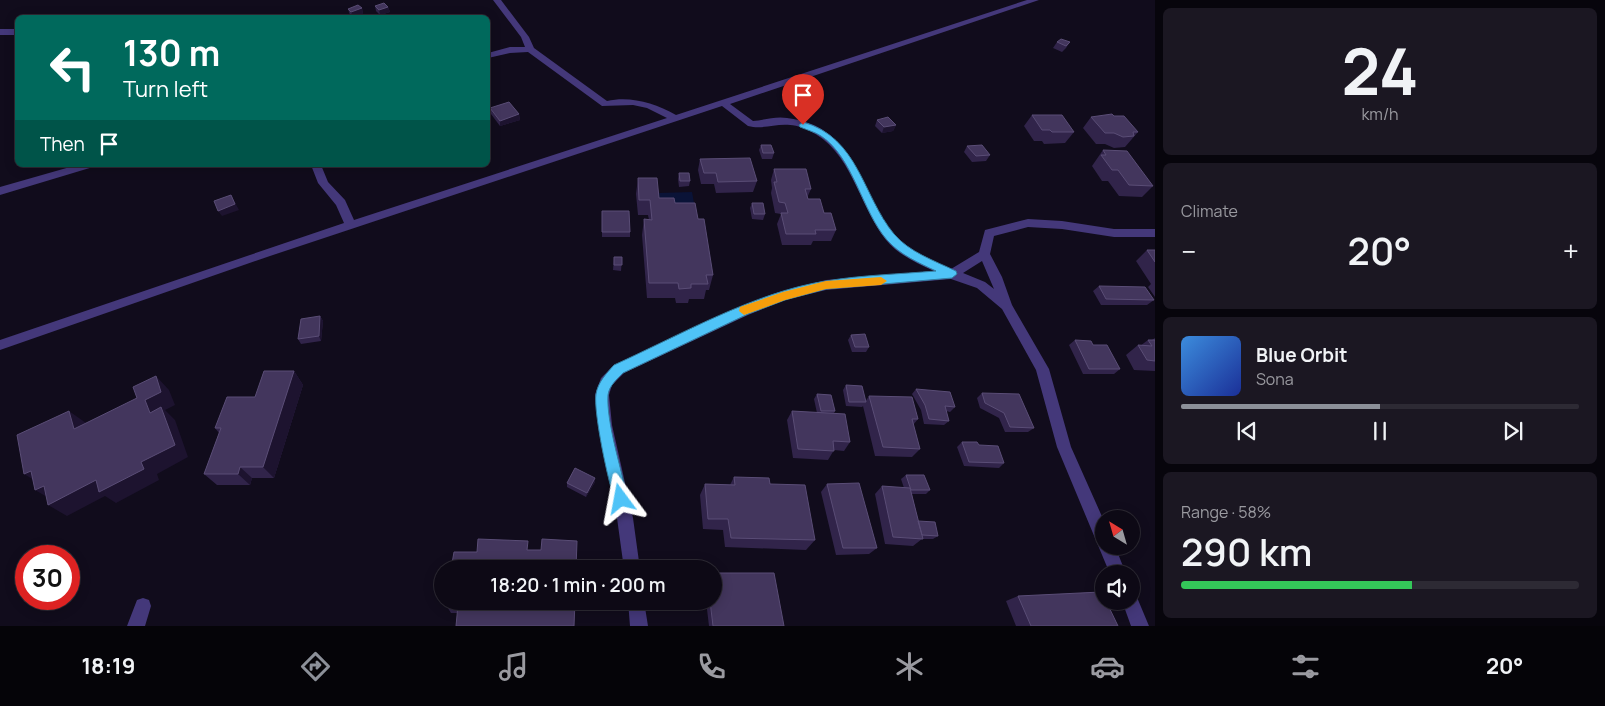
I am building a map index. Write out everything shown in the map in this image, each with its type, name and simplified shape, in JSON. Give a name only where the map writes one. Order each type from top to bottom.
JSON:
[{"type":"street","points":[[497,0],[525,37],[530,49],[605,104],[616,101],[642,103],[675,118]]},
{"type":"street","points":[[0,345],[350,225],[1035,0]]},
{"type":"street","points":[[0,32],[15,32]]},
{"type":"street","points":[[490,55],[510,50],[530,49]]},
{"type":"street","points":[[723,103],[751,124],[787,121],[825,134],[841,150],[861,184],[873,213],[892,238],[915,257],[981,285],[1006,306]]},
{"type":"street","points":[[0,191],[82,167]]},
{"type":"street","points":[[317,167],[323,183],[340,204],[350,225]]},
{"type":"street","points":[[1095,519],[1064,446],[1042,369],[1006,306],[996,277],[984,254],[989,233],[1028,223],[1062,225],[1114,233],[1155,233]]},
{"type":"street","points":[[631,560],[625,518],[605,425],[602,395],[606,382],[619,369],[744,311],[783,296],[826,285],[952,274],[984,254]]},
{"type":"street","points":[[136,626],[143,606]]},
{"type":"street","points":[[637,610],[639,626]]},
{"type":"street","points":[[1134,610],[1140,626]]},
{"type":"water","points":[[692,192],[694,203],[660,203],[659,193]]},
{"type":"building","points":[[384,3],[388,7],[379,10],[375,6]]},
{"type":"building","points":[[358,5],[362,8],[351,12],[348,9]]},
{"type":"building","points":[[1061,39],[1070,42],[1066,46],[1057,42]]},
{"type":"building","points":[[509,102],[519,114],[500,121],[490,108]]},
{"type":"building","points":[[1112,114],[1114,116],[1124,116],[1138,132],[1133,132],[1134,136],[1123,137],[1114,133],[1105,133],[1091,117]]},
{"type":"building","points":[[1032,115],[1062,115],[1074,132],[1042,130]]},
{"type":"building","points":[[888,117],[896,125],[884,127],[877,120]]},
{"type":"building","points":[[761,145],[771,145],[774,153],[763,153]]},
{"type":"building","points":[[982,145],[990,155],[976,156],[967,146]]},
{"type":"building","points":[[1103,150],[1127,151],[1153,186],[1129,185],[1118,170],[1112,170],[1101,155],[1106,155]]},
{"type":"building","points":[[750,158],[757,181],[718,182],[716,173],[704,173],[700,159]]},
{"type":"building","points":[[774,169],[806,169],[811,189],[805,189],[808,199],[820,199],[824,213],[831,213],[836,230],[815,230],[816,234],[786,234],[781,213],[788,213],[785,203],[779,202],[774,182],[777,182]]},
{"type":"building","points":[[679,173],[689,173],[690,181],[680,181]]},
{"type":"building","points":[[638,178],[657,178],[659,198],[674,198],[675,203],[695,203],[698,219],[704,219],[713,275],[706,275],[708,284],[691,284],[691,288],[679,289],[678,283],[649,283],[644,219],[652,220],[650,200],[639,200]]},
{"type":"building","points":[[231,195],[235,204],[218,211],[214,201]]},
{"type":"building","points":[[752,203],[763,203],[765,214],[754,214]]},
{"type":"building","points":[[602,211],[629,211],[630,232],[602,232]]},
{"type":"building","points":[[1147,250],[1155,250],[1155,262]]},
{"type":"building","points":[[614,257],[622,257],[622,265],[614,265]]},
{"type":"building","points":[[1099,286],[1145,287],[1154,300],[1106,299]]},
{"type":"building","points":[[320,316],[319,336],[298,339],[301,319]]},
{"type":"building","points":[[865,334],[869,347],[855,347],[851,335]]},
{"type":"building","points":[[1075,340],[1091,341],[1093,345],[1107,345],[1120,369],[1089,369]]},
{"type":"building","points":[[1148,340],[1155,340],[1155,361],[1147,360],[1138,345],[1152,346]]},
{"type":"building","points":[[264,371],[294,371],[263,467],[240,467],[238,474],[204,474],[221,428],[215,428],[227,397],[255,397]]},
{"type":"building","points":[[156,376],[161,392],[145,400],[150,413],[161,407],[175,445],[141,462],[144,469],[99,492],[96,480],[48,505],[44,486],[35,490],[31,471],[24,474],[17,435],[69,411],[74,429],[137,398],[133,387]]},
{"type":"building","points":[[846,385],[862,386],[866,402],[849,402]]},
{"type":"building","points":[[916,389],[950,392],[955,407],[945,406],[949,421],[929,419],[925,405]]},
{"type":"building","points":[[982,393],[1019,394],[1034,428],[1010,427],[1004,413],[985,403]]},
{"type":"building","points":[[817,394],[831,395],[835,411],[821,411]]},
{"type":"building","points":[[869,396],[912,397],[918,419],[912,419],[920,449],[883,447]]},
{"type":"building","points":[[792,411],[845,414],[850,442],[833,441],[834,451],[798,449]]},
{"type":"building","points":[[962,442],[977,442],[979,445],[998,446],[1004,463],[969,462]]},
{"type":"building","points":[[575,468],[595,478],[587,493],[567,483]]},
{"type":"building","points":[[906,475],[924,475],[930,490],[911,490]]},
{"type":"building","points":[[734,477],[769,478],[770,484],[805,485],[815,540],[731,538],[728,519],[708,519],[705,484],[735,485]]},
{"type":"building","points":[[859,483],[877,548],[843,548],[827,484]]},
{"type":"building","points":[[882,486],[910,488],[923,539],[893,537]]},
{"type":"building","points":[[918,521],[935,522],[938,536],[922,535]]},
{"type":"building","points":[[478,539],[528,541],[527,550],[541,550],[542,539],[577,541],[576,560],[453,560],[454,552],[477,552]]},
{"type":"building","points":[[722,573],[774,573],[784,626],[713,626],[711,610],[722,610]]},
{"type":"building","points":[[1095,592],[1095,610],[1110,610],[1118,626],[1031,626],[1018,596]]},
{"type":"building","points":[[458,610],[575,610],[574,626],[456,626]]},
{"type":"slow traffic","points":[[744,311],[783,296],[826,285],[881,281]]},
{"type":"route","points":[[621,499],[605,425],[602,395],[606,382],[619,369],[744,311],[783,296],[826,285],[952,274],[915,257],[892,238],[873,213],[861,184],[841,150],[825,134],[803,125]]}]
